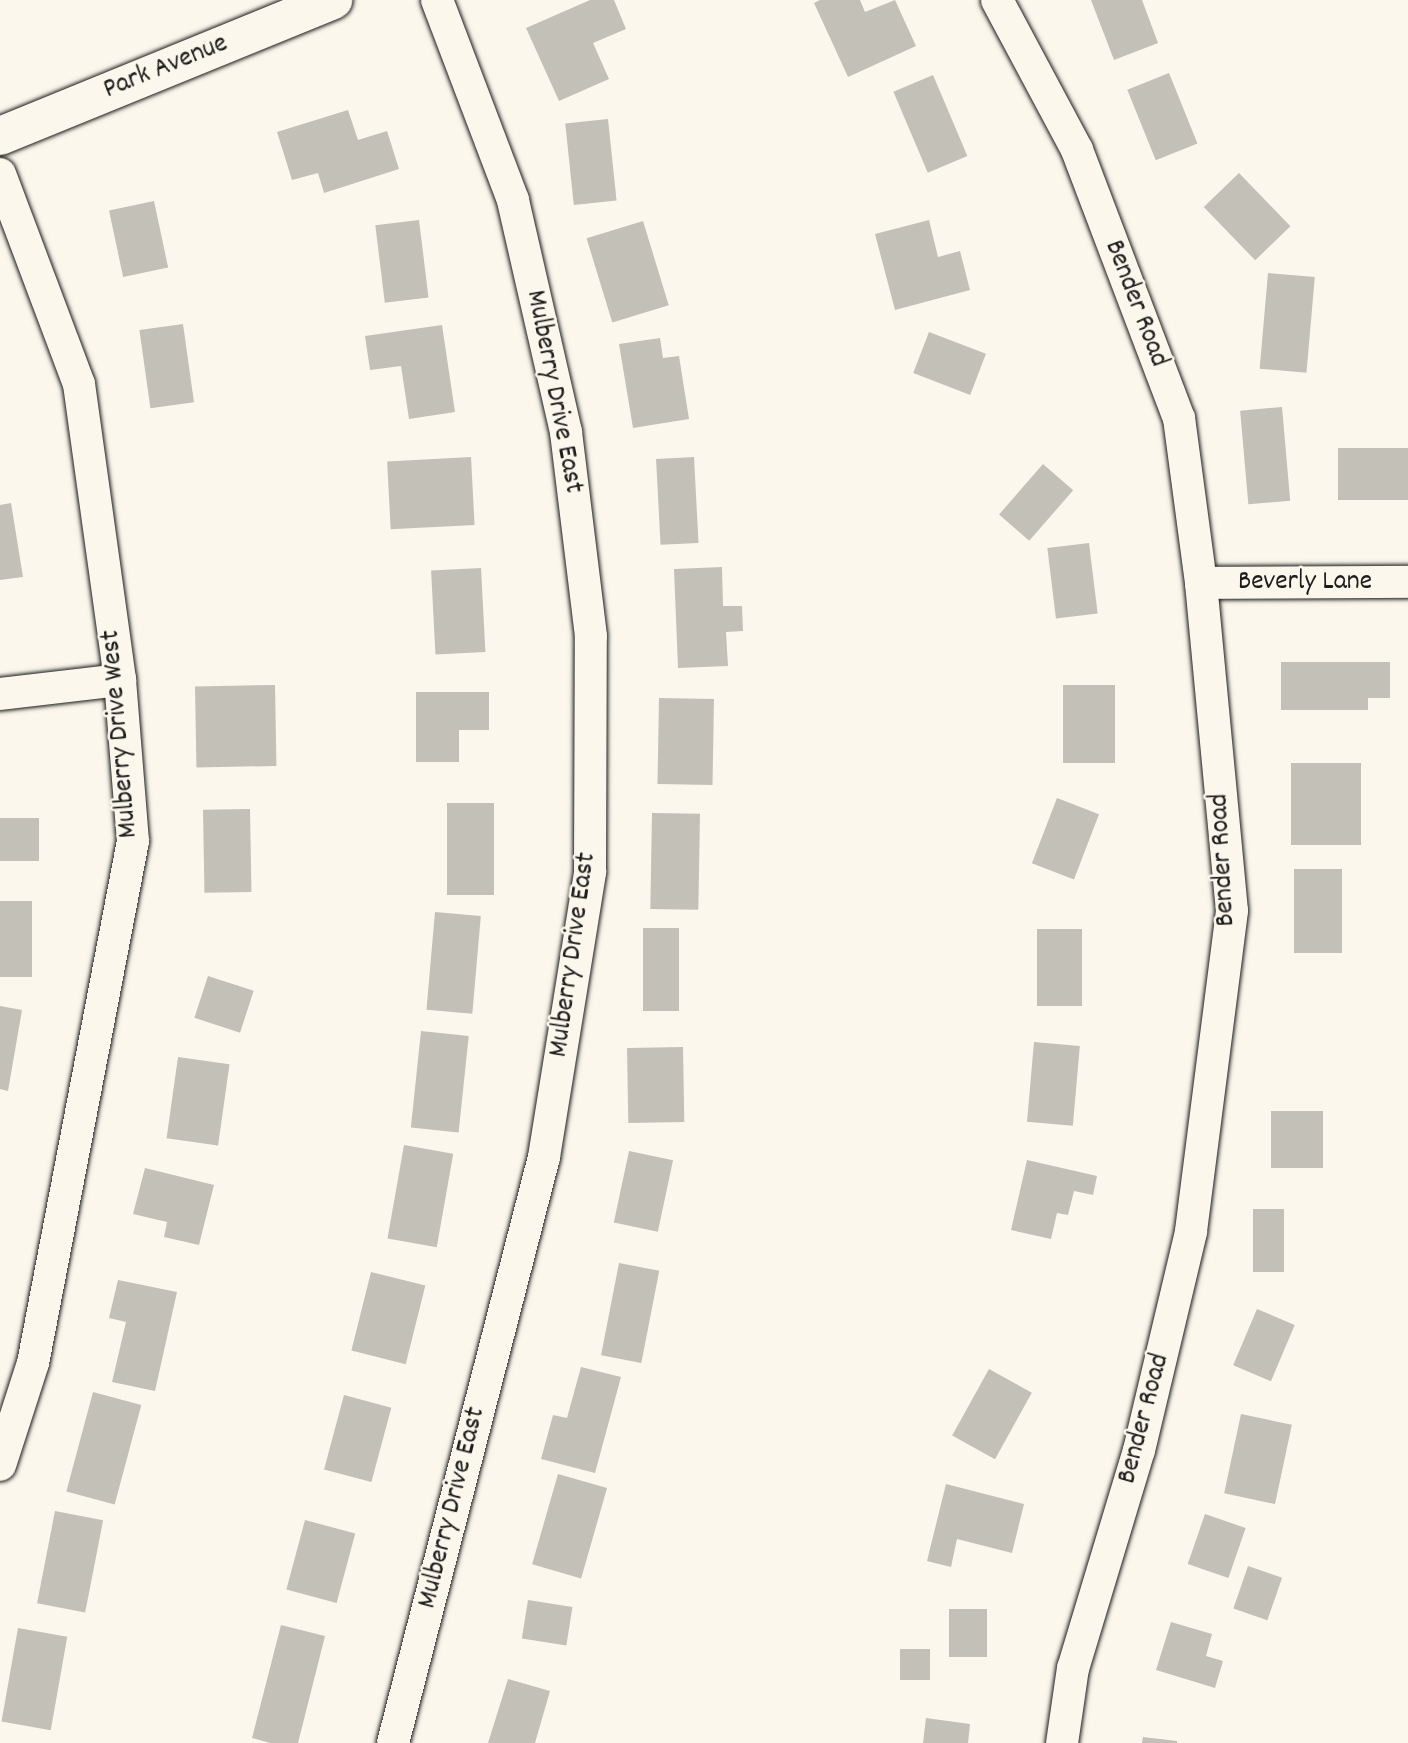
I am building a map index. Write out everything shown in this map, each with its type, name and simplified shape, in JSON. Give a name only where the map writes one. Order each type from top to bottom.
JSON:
[{"type":"street","name":"Park Avenue","points":[[0,136],[332,0]]},
{"type":"street","name":"Mulberry Drive East","points":[[393,1743],[544,1157],[590,872],[590,636],[566,432],[513,200],[437,0]]},
{"type":"street","name":"Bender Road","points":[[997,0],[1077,150],[1179,418],[1201,583],[1232,911],[1191,1233],[1139,1450],[1073,1668],[1062,1743]]},
{"type":"street","name":"Mulberry Drive West","points":[[0,174],[79,384],[120,680],[133,841],[33,1363],[0,1465]]},
{"type":"street","name":"Beverly Lane","points":[[1201,583],[1408,582]]},
{"type":"street","points":[[0,694],[120,680]]},
{"type":"building","points":[[590,0],[614,0],[626,29],[593,43],[609,79],[559,101],[526,28]]},
{"type":"building","points":[[820,0],[860,0],[865,12],[895,0],[916,46],[848,77],[814,3]]},
{"type":"building","points":[[1091,0],[1142,0],[1158,43],[1114,60]]},
{"type":"building","points":[[1169,73],[1197,143],[1156,160],[1127,90]]},
{"type":"building","points":[[933,75],[967,156],[928,173],[893,92]]},
{"type":"building","points":[[348,110],[358,140],[387,131],[399,169],[324,193],[318,173],[292,180],[277,132]]},
{"type":"building","points":[[608,119],[617,201],[574,205],[565,123]]},
{"type":"building","points":[[1239,173],[1290,226],[1255,260],[1204,207]]},
{"type":"building","points":[[154,201],[168,268],[123,277],[109,211]]},
{"type":"building","points":[[419,220],[429,297],[385,303],[375,225]]},
{"type":"building","points":[[929,220],[938,257],[960,251],[970,290],[895,310],[875,234]]},
{"type":"building","points":[[643,221],[669,305],[612,322],[587,238]]},
{"type":"building","points":[[1268,273],[1315,277],[1306,373],[1260,369]]},
{"type":"building","points":[[183,324],[194,402],[150,408],[139,330]]},
{"type":"building","points":[[442,325],[455,412],[409,419],[401,366],[370,370],[365,336]]},
{"type":"building","points":[[929,332],[986,354],[970,395],[913,373]]},
{"type":"building","points":[[660,338],[663,358],[679,356],[689,419],[633,428],[619,344]]},
{"type":"building","points":[[1282,407],[1290,501],[1248,504],[1240,411]]},
{"type":"building","points":[[1338,448],[1408,448],[1408,500],[1338,500]]},
{"type":"building","points":[[471,457],[475,525],[391,529],[387,461]]},
{"type":"building","points":[[694,457],[699,543],[661,545],[656,459]]},
{"type":"building","points":[[1043,464],[1073,490],[1029,541],[999,515]]},
{"type":"building","points":[[11,503],[23,577],[0,580],[0,505]]},
{"type":"building","points":[[1089,543],[1098,613],[1056,619],[1047,548]]},
{"type":"building","points":[[722,567],[723,606],[742,606],[743,631],[726,632],[728,666],[678,668],[674,569]]},
{"type":"building","points":[[481,568],[485,652],[435,655],[431,571]]},
{"type":"building","points":[[1281,662],[1390,662],[1390,698],[1368,698],[1368,710],[1281,710]]},
{"type":"building","points":[[275,685],[276,766],[196,767],[195,686]]},
{"type":"building","points":[[1063,685],[1115,685],[1115,763],[1063,763]]},
{"type":"building","points":[[416,692],[489,692],[489,730],[459,730],[459,762],[416,762]]},
{"type":"building","points":[[659,698],[714,699],[712,785],[657,784]]},
{"type":"building","points":[[1291,763],[1361,763],[1361,845],[1291,845]]},
{"type":"building","points":[[1057,798],[1099,814],[1074,879],[1032,863]]},
{"type":"building","points":[[447,803],[494,803],[494,895],[447,895]]},
{"type":"building","points":[[250,809],[251,892],[204,893],[203,810]]},
{"type":"building","points":[[652,813],[700,814],[698,910],[650,909]]},
{"type":"building","points":[[0,818],[39,818],[39,861],[0,861]]},
{"type":"building","points":[[1294,869],[1342,869],[1342,953],[1294,953]]},
{"type":"building","points":[[0,901],[32,901],[32,977],[0,977]]},
{"type":"building","points":[[435,912],[481,916],[472,1014],[426,1010]]},
{"type":"building","points":[[643,928],[679,928],[679,1011],[643,1011]]},
{"type":"building","points":[[1037,929],[1082,929],[1082,1006],[1037,1006]]},
{"type":"building","points":[[208,976],[254,991],[240,1033],[194,1018]]},
{"type":"building","points":[[0,1006],[22,1010],[8,1091],[0,1089]]},
{"type":"building","points":[[421,1031],[469,1036],[459,1132],[411,1127]]},
{"type":"building","points":[[1034,1042],[1080,1046],[1073,1126],[1027,1122]]},
{"type":"building","points":[[683,1047],[684,1122],[628,1123],[627,1048]]},
{"type":"building","points":[[178,1057],[229,1064],[218,1145],[167,1138]]},
{"type":"building","points":[[1271,1111],[1323,1111],[1323,1168],[1271,1168]]},
{"type":"building","points":[[404,1145],[453,1154],[437,1247],[388,1239]]},
{"type":"building","points":[[629,1151],[673,1160],[658,1232],[614,1222]]},
{"type":"building","points":[[1027,1160],[1097,1176],[1093,1195],[1074,1191],[1068,1215],[1057,1213],[1051,1239],[1011,1230]]},
{"type":"building","points":[[145,1168],[214,1185],[199,1245],[164,1237],[167,1222],[133,1214]]},
{"type":"building","points":[[1253,1209],[1284,1209],[1284,1272],[1253,1272]]},
{"type":"building","points":[[619,1263],[659,1271],[641,1363],[601,1355]]},
{"type":"building","points":[[371,1272],[425,1286],[406,1364],[351,1351]]},
{"type":"building","points":[[118,1280],[177,1292],[155,1391],[112,1382],[126,1322],[109,1318]]},
{"type":"building","points":[[1257,1309],[1295,1325],[1271,1381],[1233,1365]]},
{"type":"building","points":[[581,1367],[621,1377],[595,1473],[541,1459],[553,1415],[567,1418]]},
{"type":"building","points":[[989,1369],[1032,1393],[995,1459],[952,1435]]},
{"type":"building","points":[[93,1392],[141,1405],[115,1504],[66,1491]]},
{"type":"building","points":[[344,1395],[391,1408],[371,1482],[324,1469]]},
{"type":"building","points":[[1241,1414],[1292,1425],[1275,1504],[1224,1493]]},
{"type":"building","points":[[558,1474],[607,1488],[581,1578],[532,1564]]},
{"type":"building","points":[[946,1484],[1024,1504],[1012,1553],[957,1539],[951,1567],[927,1561]]},
{"type":"building","points":[[55,1511],[103,1520],[85,1613],[37,1603]]},
{"type":"building","points":[[1205,1514],[1246,1528],[1228,1578],[1188,1564]]},
{"type":"building","points":[[305,1520],[355,1533],[337,1603],[286,1590]]},
{"type":"building","points":[[1248,1566],[1282,1578],[1267,1620],[1233,1609]]},
{"type":"building","points":[[528,1600],[572,1607],[566,1646],[522,1639]]},
{"type":"building","points":[[949,1609],[987,1609],[987,1657],[949,1657]]},
{"type":"building","points":[[1171,1622],[1212,1634],[1206,1656],[1223,1661],[1215,1688],[1156,1670]]},
{"type":"building","points":[[281,1625],[325,1636],[298,1743],[270,1743],[252,1738]]},
{"type":"building","points":[[18,1628],[67,1637],[51,1730],[2,1722]]},
{"type":"building","points":[[900,1649],[930,1649],[930,1680],[900,1680]]},
{"type":"building","points":[[508,1679],[550,1691],[535,1743],[488,1743]]},
{"type":"building","points":[[926,1718],[970,1724],[968,1743],[923,1743]]},
{"type":"building","points":[[1143,1737],[1177,1741],[1177,1743],[1142,1743]]}]
